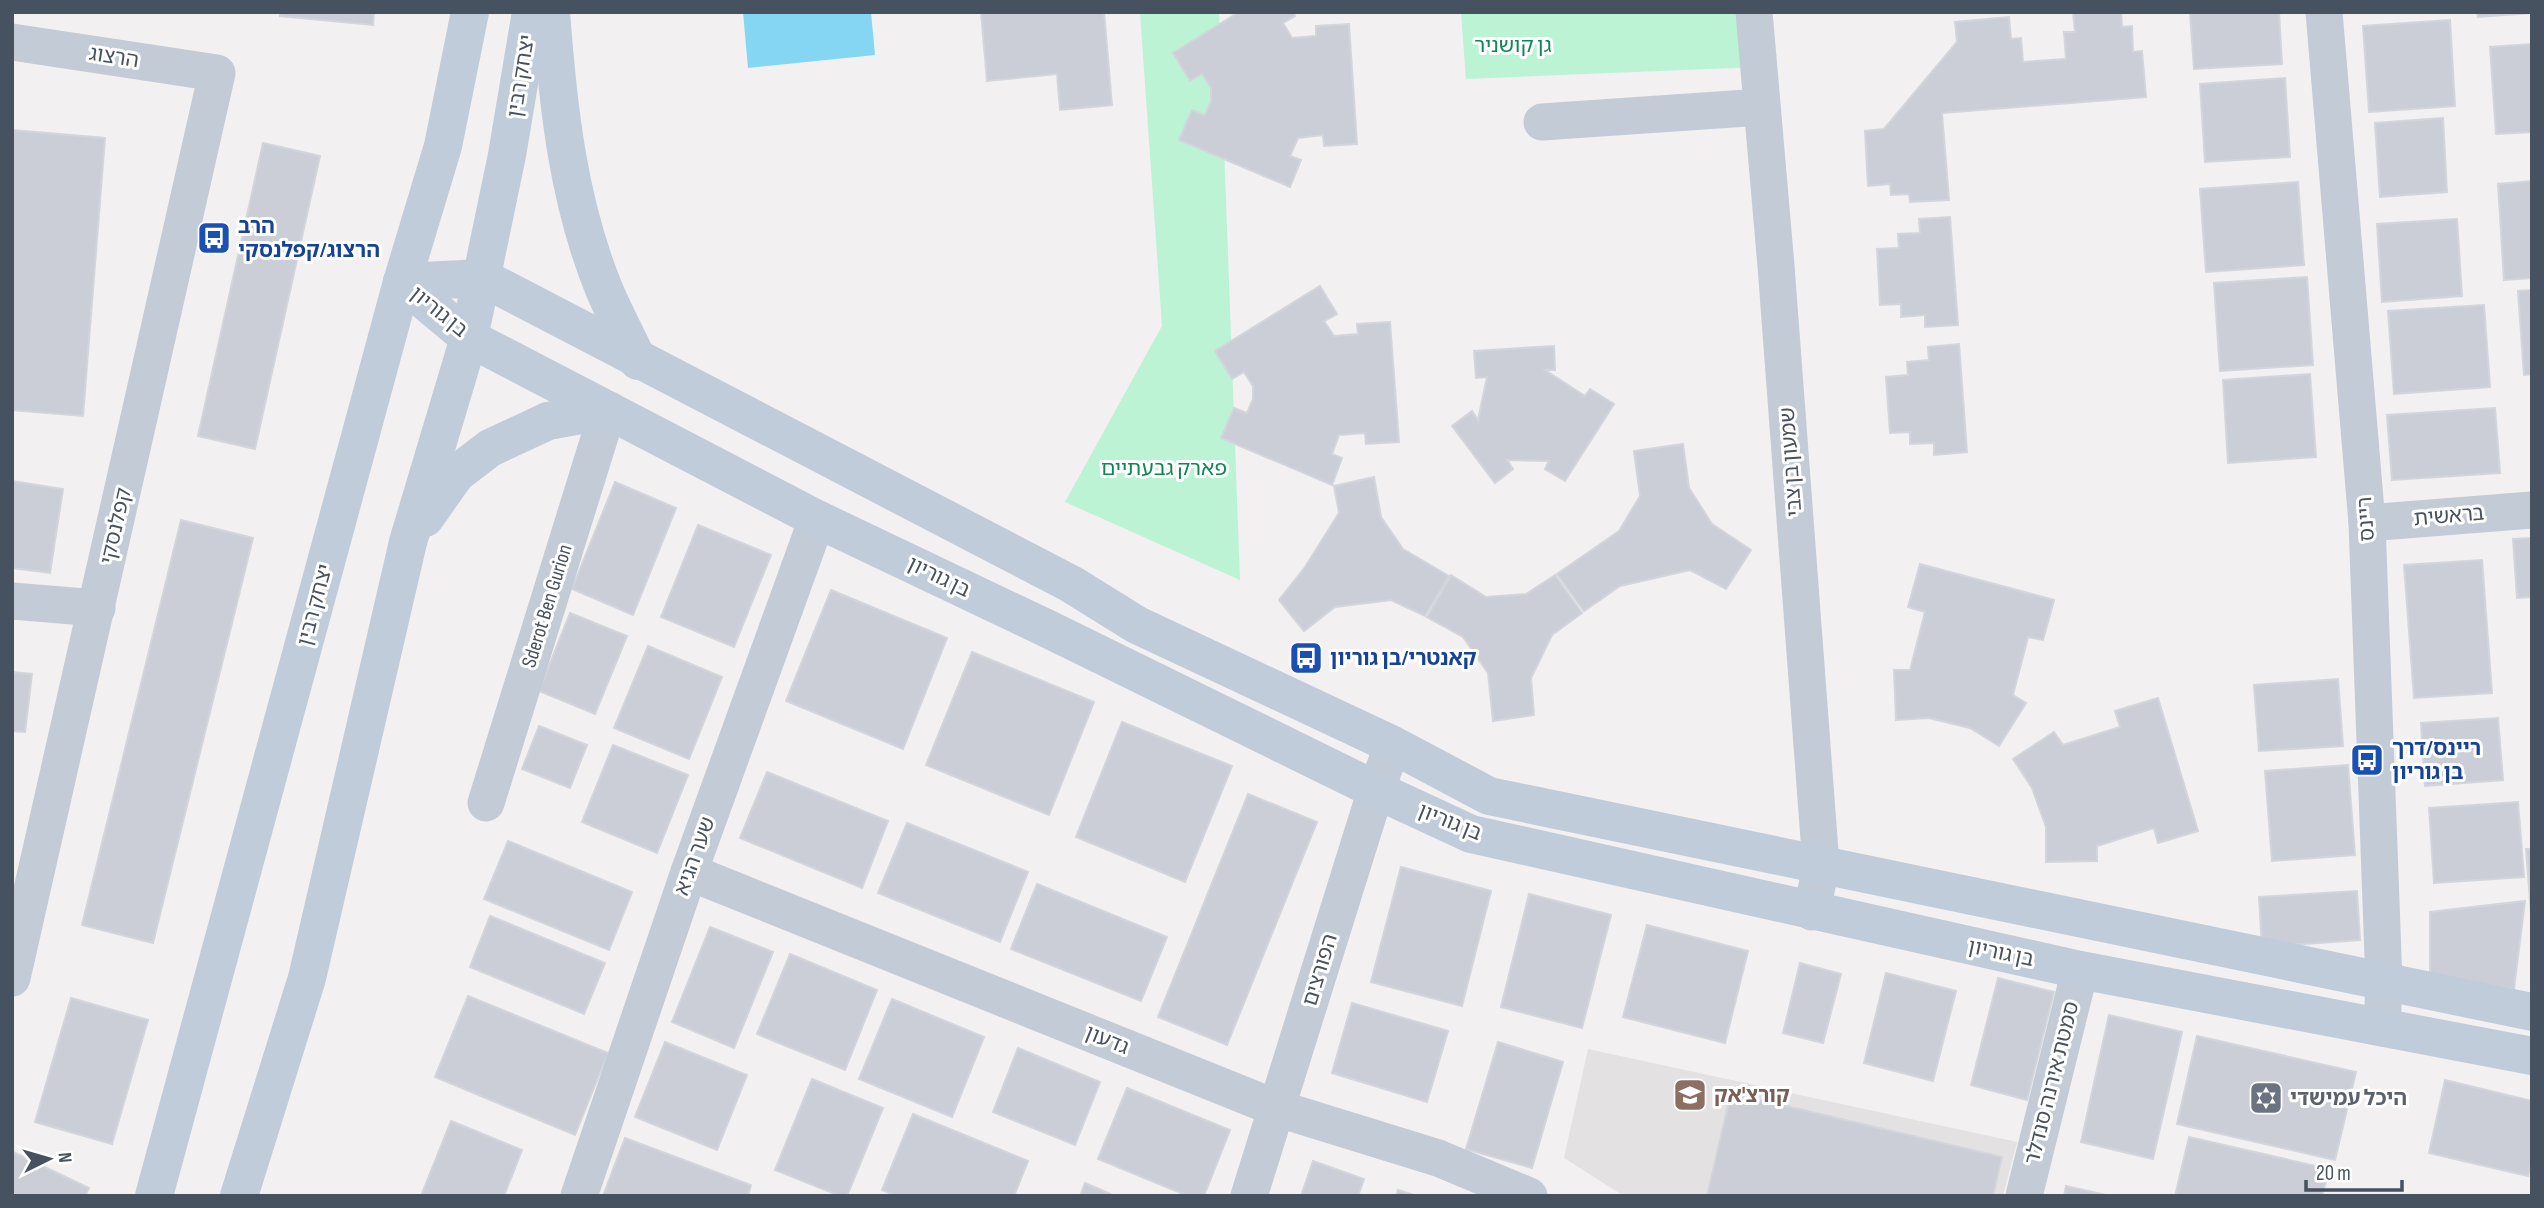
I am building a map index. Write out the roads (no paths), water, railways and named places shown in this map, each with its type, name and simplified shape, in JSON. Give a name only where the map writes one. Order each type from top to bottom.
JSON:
[{"type":"main road","name":"יצחק רבין","points":[[154,1196],[402,282],[443,146],[470,12]]},
{"type":"main road","name":"יצחק רבין","points":[[239,1196],[307,978],[408,542],[469,338],[507,155],[531,12]]},
{"type":"main road","points":[[551,12],[556,84],[569,168],[604,288],[638,361]]},
{"type":"main road","name":"בן גוריון","points":[[402,282],[483,278],[1071,584],[1137,625],[1393,745],[1489,796],[2532,1012]]},
{"type":"main road","name":"בן גוריון","points":[[402,282],[469,338],[817,519],[1471,834],[2080,970],[2532,1056]]},
{"type":"main road","points":[[408,542],[456,474],[489,448],[548,421],[608,410]]},
{"type":"street","name":"שמעון בן צבי","points":[[1754,12],[1821,865],[1812,912]]},
{"type":"street","name":"ריינס","points":[[2324,12],[2367,523],[2384,983],[2382,1028]]},
{"type":"street","name":"הרצוג","points":[[12,42],[216,73]]},
{"type":"street","name":"קפלנסקי","points":[[14,969],[216,73]]},
{"type":"street","points":[[1542,122],[1762,107]]},
{"type":"street","name":"Sderot Ben Gurion","points":[[486,803],[608,410]]},
{"type":"street","name":"בראשית","points":[[2367,523],[2532,510]]},
{"type":"street","name":"שער הגיא","points":[[579,1196],[688,872],[817,519]]},
{"type":"street","points":[[12,601],[97,608]]},
{"type":"street","name":"הפורצים","points":[[1249,1196],[1376,790],[1393,745]]},
{"type":"street","name":"גדעון","points":[[688,872],[1276,1108],[1438,1158],[1529,1196]]},
{"type":"street","name":"סמטת אירנה סנדלר","points":[[2024,1196],[2080,970]]},
{"type":"water","points":[[743,12],[871,12],[875,55],[748,68]]},
{"type":"place","name":"הרב הרצוג/קפלנסקי","points":[[214,238]]},
{"type":"place","name":"קאנטרי/בן גוריון","points":[[1306,658]]},
{"type":"place","name":"ריינס/דרך בן גוריון","points":[[2367,760]]},
{"type":"place","name":"קורצ'אק","points":[[1690,1095]]},
{"type":"place","name":"היכל עמישדי","points":[[2266,1098]]},
{"type":"park label","name":"גן קושניר","points":[[1513,45]]},
{"type":"park label","name":"פארק גבעתיים","points":[[1164,468]]}]
